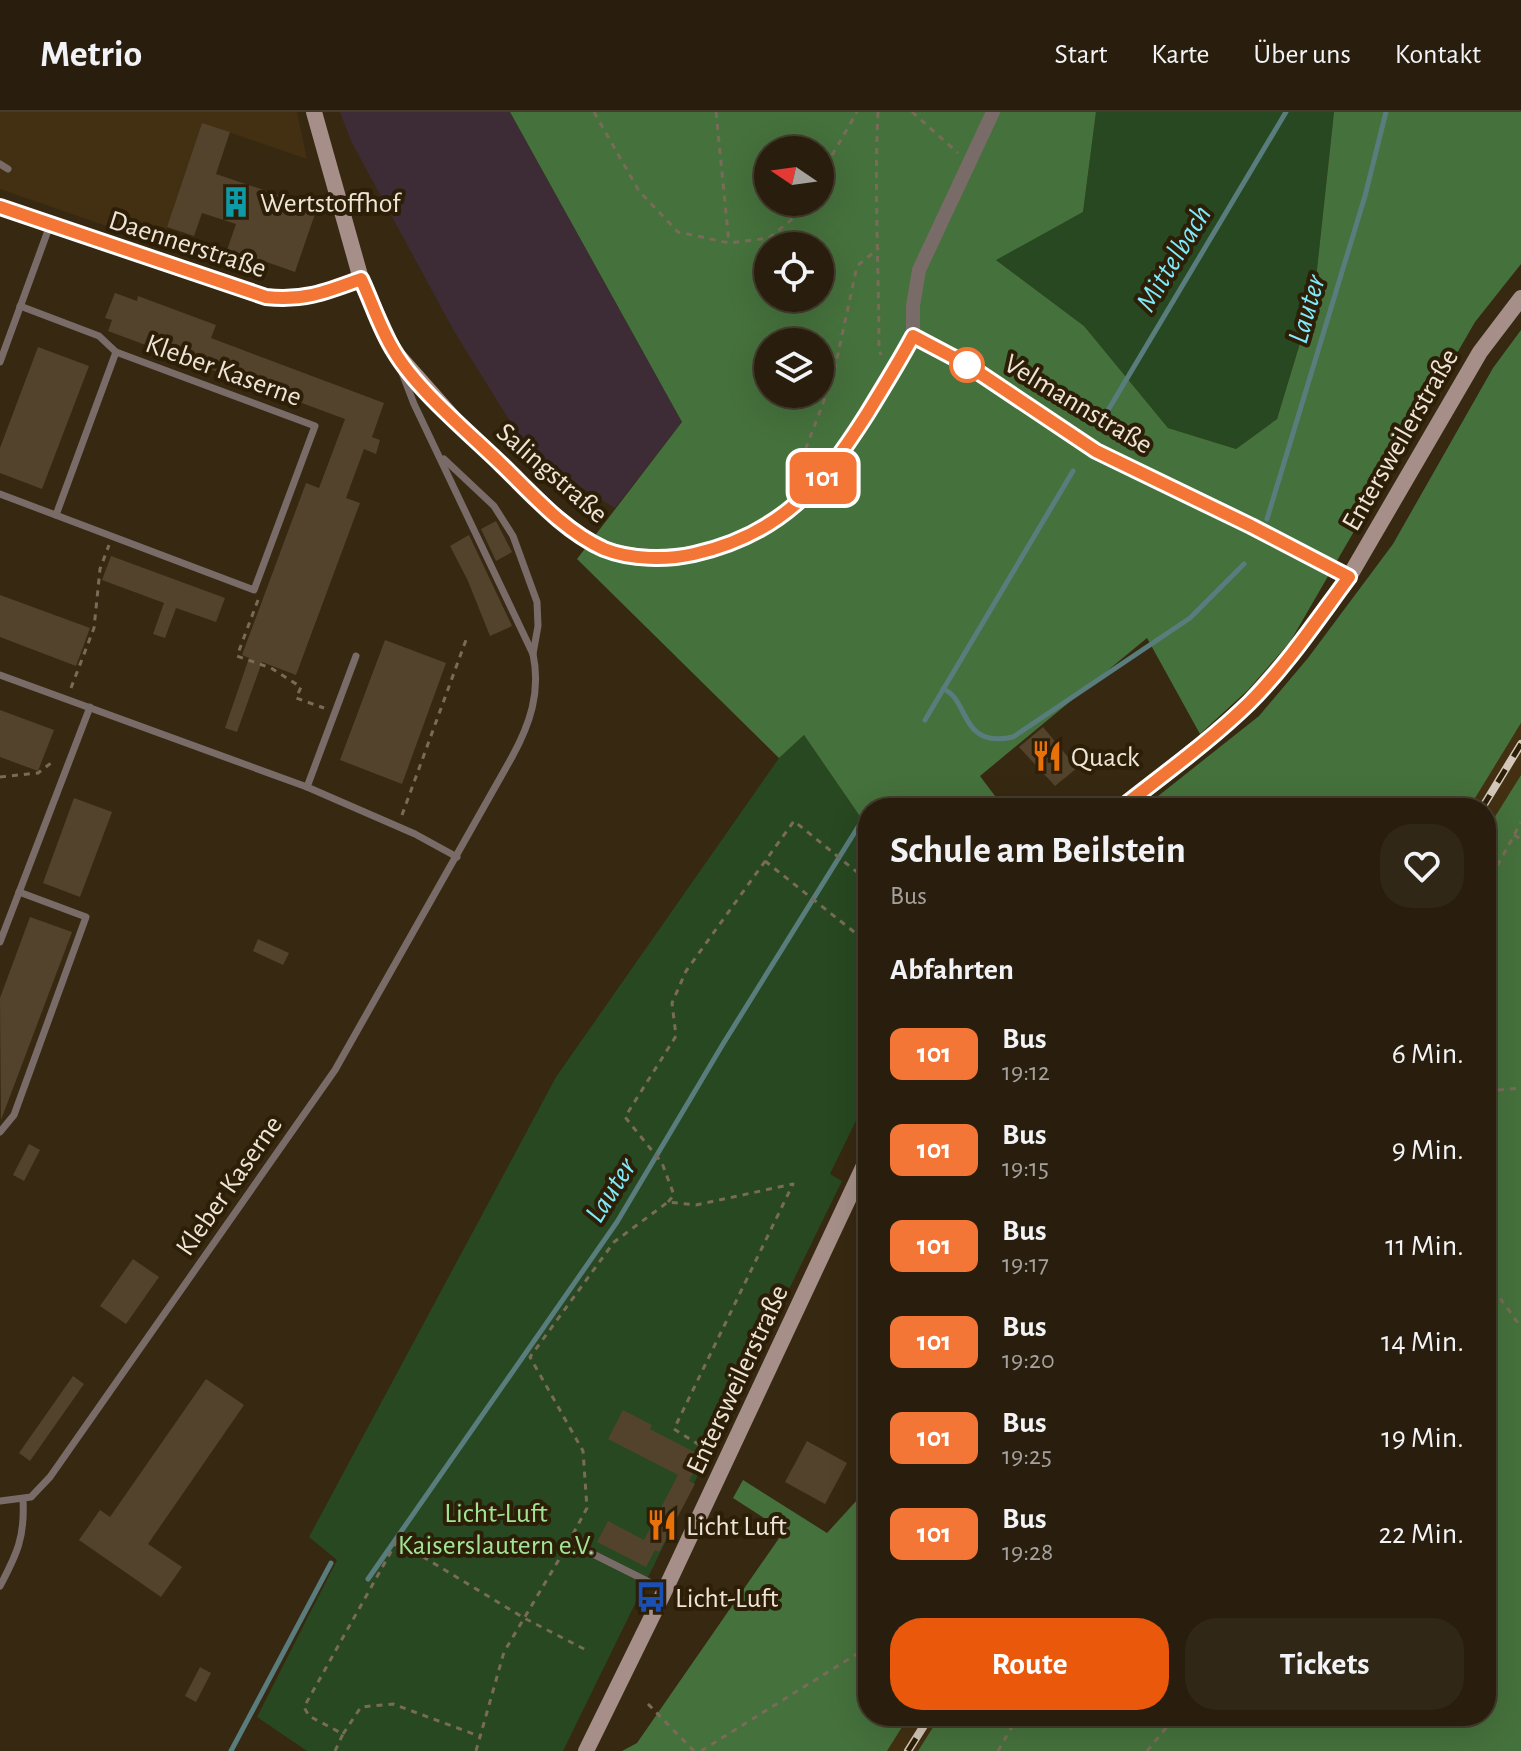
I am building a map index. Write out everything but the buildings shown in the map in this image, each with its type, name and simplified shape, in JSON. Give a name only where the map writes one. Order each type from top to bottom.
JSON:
[{"type":"street","name":"Salingstraße","points":[[314,112],[361,279],[394,351],[456,421],[577,534],[607,550],[635,556],[676,558],[713,549],[748,536],[800,502],[839,458],[913,336]]},
{"type":"street","points":[[913,336],[913,306],[919,270],[993,112]]},
{"type":"street","name":"Daennerstraße","points":[[0,207],[266,297],[292,299],[320,295],[361,279]]},
{"type":"street","name":"Entersweilerstraße","points":[[1134,798],[1217,732],[1250,701],[1299,645],[1349,577],[1480,352],[1521,298]]},
{"type":"street","name":"Velmannstraße","points":[[913,336],[966,364],[1096,451],[1349,577]]},
{"type":"street","name":"Entersweilerstraße","points":[[586,1751],[858,1178]]},
{"type":"lane","points":[[0,164],[8,169]]},
{"type":"lane","points":[[0,362],[3,343],[50,224]]},
{"type":"lane","name":"Kleber Kaserne","points":[[20,306],[99,336],[116,352],[315,426],[254,590]]},
{"type":"lane","points":[[394,351],[414,404],[533,654]]},
{"type":"lane","name":"Kleber Kaserne","points":[[56,515],[116,352]]},
{"type":"lane","points":[[438,452],[454,471],[494,506],[513,536],[537,602],[538,626],[533,654]]},
{"type":"lane","points":[[0,494],[254,590]]},
{"type":"lane","name":"Kleber Kaserne","points":[[23,1500],[39,1490],[50,1477],[335,1070],[512,757],[530,719],[537,682],[533,654]]},
{"type":"lane","points":[[307,787],[356,656]]},
{"type":"lane","points":[[0,675],[307,787],[397,826],[457,857]]},
{"type":"lane","points":[[0,942],[90,707]]},
{"type":"lane","points":[[0,1132],[14,1115],[86,917],[19,892]]},
{"type":"lane","points":[[0,1501],[23,1500],[24,1516],[19,1551],[0,1586]]},
{"type":"lane","points":[[569,1542],[665,1590]]},
{"type":"path","points":[[594,112],[639,191],[678,232],[729,243],[769,238],[796,216]]},
{"type":"path","points":[[716,112],[729,243]]},
{"type":"path","points":[[834,152],[857,112]]},
{"type":"path","points":[[878,112],[874,184],[879,248],[879,350],[882,358]]},
{"type":"path","points":[[912,112],[961,155]]},
{"type":"path","points":[[797,491],[795,477],[833,377],[857,266],[879,248]]},
{"type":"path","points":[[67,699],[94,628],[100,569],[112,536]]},
{"type":"path","points":[[254,590],[260,596],[237,656],[271,668],[301,687],[296,698],[335,713]]},
{"type":"path","points":[[397,826],[466,640]]},
{"type":"path","points":[[0,777],[38,773],[51,763],[66,769]]},
{"type":"path","points":[[476,1751],[504,1652],[587,1508],[583,1451],[530,1357],[614,1242],[674,1195],[662,1163],[625,1117],[676,1036],[672,1003],[686,971],[794,821],[858,873]]},
{"type":"path","points":[[1496,868],[1521,822]]},
{"type":"path","points":[[1514,835],[1521,839]]},
{"type":"path","points":[[765,861],[858,935]]},
{"type":"path","points":[[1496,1090],[1521,1088]]},
{"type":"path","points":[[668,1202],[696,1205],[793,1184],[674,1429],[714,1454]]},
{"type":"path","points":[[1496,1293],[1521,1327]]},
{"type":"path","points":[[343,1734],[309,1716],[304,1707],[397,1541],[524,1618],[588,1651]]},
{"type":"path","points":[[665,1590],[707,1608]]},
{"type":"path","points":[[701,1751],[858,1653]]},
{"type":"path","points":[[335,1751],[361,1707],[393,1704],[480,1736]]},
{"type":"path","points":[[648,1704],[694,1751]]},
{"type":"path","points":[[998,1751],[1012,1726]]},
{"type":"path","points":[[1147,1751],[1168,1726]]},
{"type":"shaded area","points":[[0,112],[297,112],[307,159],[202,123],[161,245],[0,189]]},
{"type":"shaded area","points":[[340,112],[510,112],[682,422],[615,508],[561,475],[516,431],[454,331],[351,141]]},
{"type":"shaded area","points":[[1521,723],[1521,775],[1496,815],[1496,798],[1475,798]]},
{"type":"shaded area","points":[[903,1726],[934,1726],[918,1751],[887,1751]]},
{"type":"green space","points":[[510,112],[1096,112],[1083,212],[996,260],[1084,326],[1168,428],[1236,449],[1277,419],[1314,297],[1334,112],[1521,112],[1521,264],[1475,322],[1290,642],[1248,690],[1200,734],[1147,638],[980,776],[996,798],[858,798],[858,813],[804,735],[779,758],[577,559],[682,422]]},
{"type":"green space","points":[[1096,112],[1334,112],[1314,297],[1277,419],[1236,449],[1168,428],[1084,326],[995,259],[1083,212]]},
{"type":"green space","points":[[1521,330],[1521,723],[1475,798],[1156,798],[1259,716],[1308,658],[1393,544],[1493,368]]},
{"type":"green space","name":"Licht-Luft Kaiserslautern e.V.","points":[[804,735],[858,813],[858,1117],[830,1174],[842,1181],[563,1751],[307,1751],[257,1717],[337,1560],[309,1537],[556,1077],[779,758]]},
{"type":"green space","points":[[1521,775],[1521,1751],[918,1751],[934,1726],[1496,1726],[1496,815]]},
{"type":"green space","points":[[743,1480],[827,1533],[858,1499],[858,1726],[903,1726],[887,1751],[622,1751],[637,1743],[784,1531],[733,1498]]},
{"type":"waterway","name":"Mittelbach","points":[[1098,427],[1286,112]]},
{"type":"waterway","name":"Lauter","points":[[1267,519],[1365,196],[1386,112]]},
{"type":"waterway","name":"Mittelbach","points":[[925,720],[1073,471]]},
{"type":"waterway","name":"Lauter","points":[[943,689],[952,694],[974,730],[996,739],[1013,737],[1190,618],[1244,564]]},
{"type":"waterway","name":"Lauter","points":[[368,1579],[617,1222],[858,827]]},
{"type":"waterway","name":"Lauter","points":[[231,1751],[331,1563]]},
{"type":"railway","points":[[1488,798],[1521,744]]},
{"type":"railway","points":[[908,1751],[924,1726]]},
{"type":"bus line","name":"101","points":[[0,207],[266,297],[292,299],[320,295],[361,279],[394,351],[423,386],[551,512],[577,534],[607,550],[635,556],[676,558],[713,549],[748,536],[800,502],[839,458],[913,336],[966,364],[1096,451],[1349,577],[1299,645],[1250,701],[1217,732],[1134,798]]},
{"type":"place","name":"Wertstoffhof","points":[[236,202]]},
{"type":"place","name":"Quack","points":[[1047,756]]},
{"type":"place","name":"Licht Luft","points":[[662,1525]]},
{"type":"place","name":"Licht-Luft","points":[[651,1597]]}]
